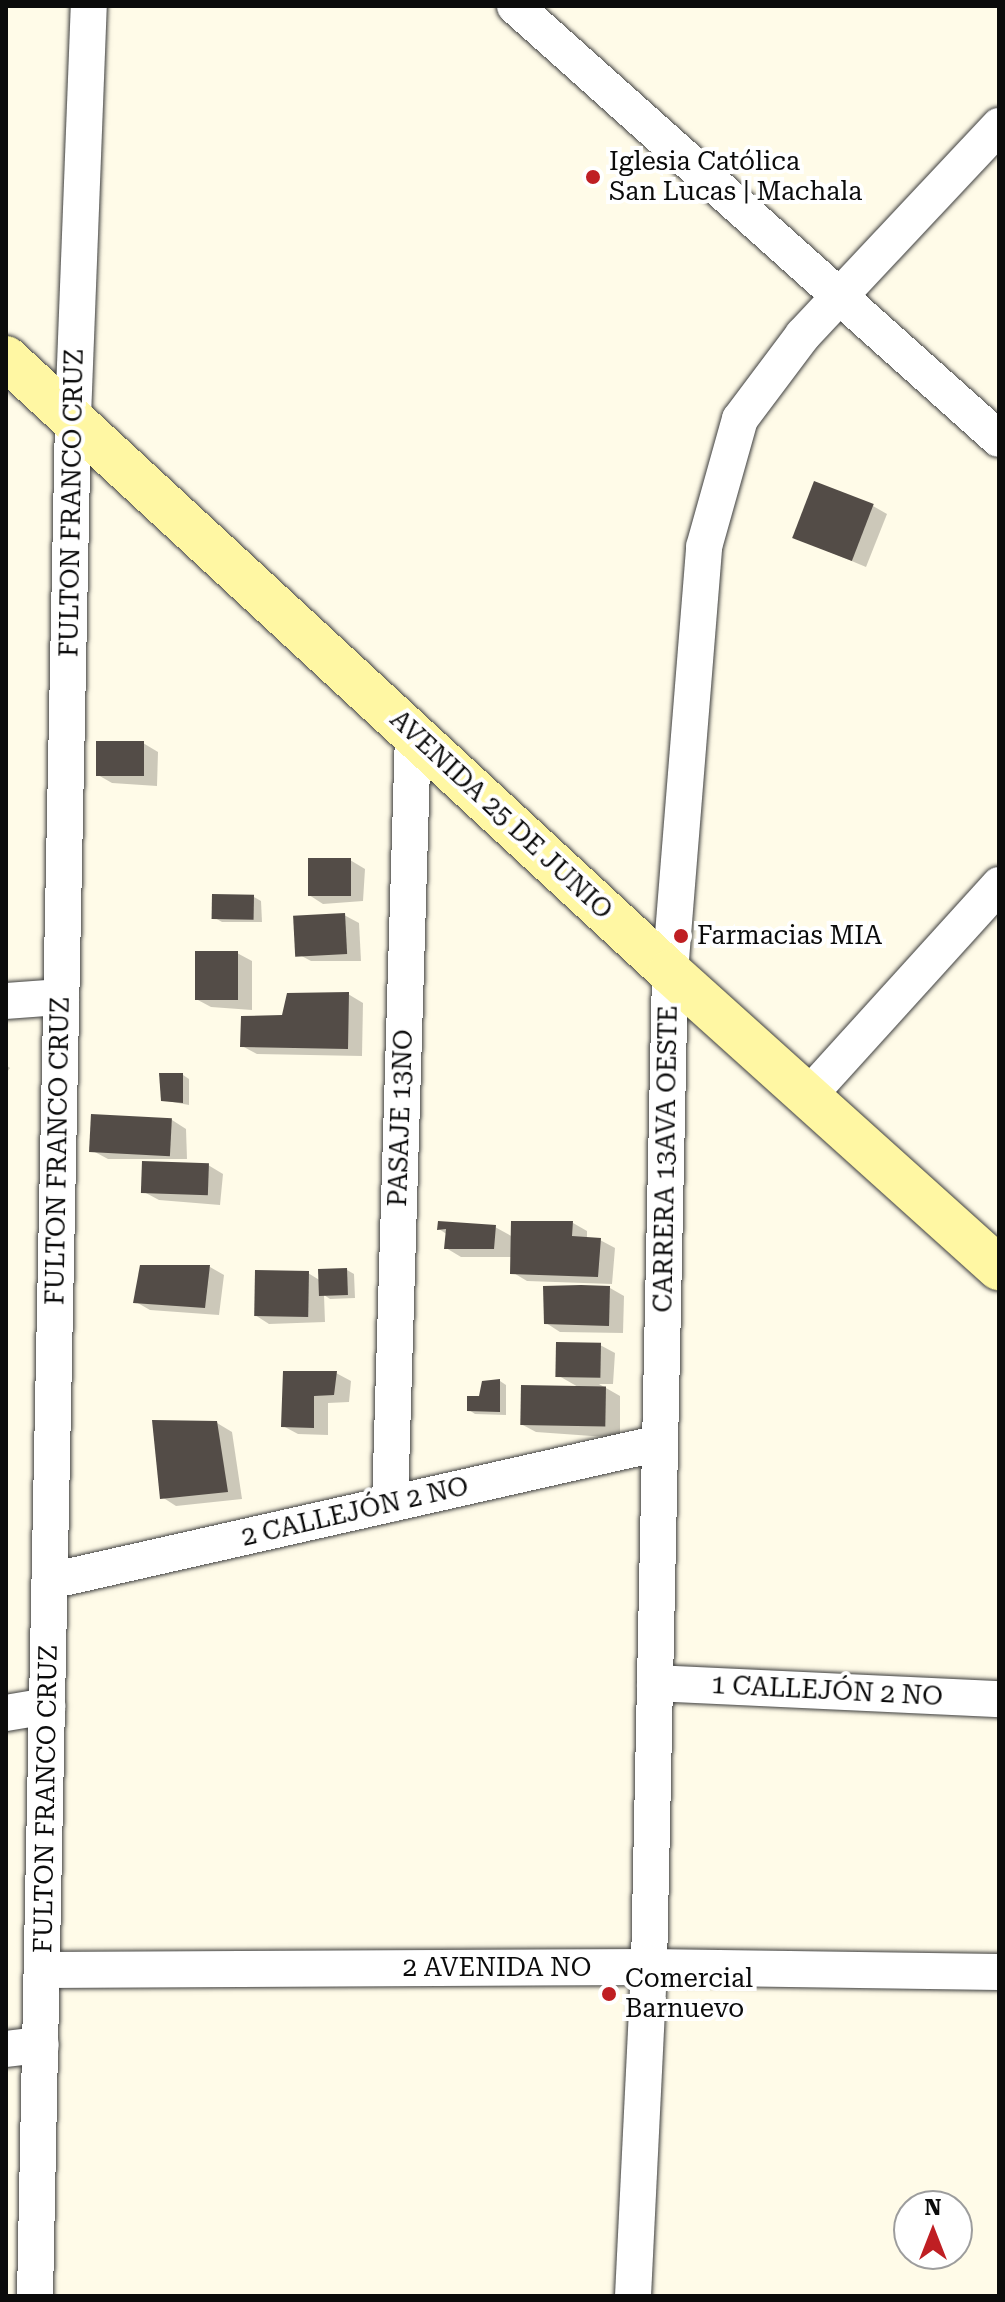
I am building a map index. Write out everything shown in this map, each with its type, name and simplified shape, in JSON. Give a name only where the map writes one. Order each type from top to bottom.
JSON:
[{"type":"street","points":[[515,6],[999,439]]},
{"type":"street","name":"FULTON FRANCO CRUZ","points":[[35,2296],[24,2047],[43,1970],[82,12]]},
{"type":"street","name":"CARRERA 13AVA OESTE","points":[[633,2296],[649,1967],[670,972],[704,547],[740,419],[803,335],[999,126]]},
{"type":"street","name":"AVENIDA 25 DE JUNIO","points":[[6,358],[670,972],[999,1268]]},
{"type":"street","name":"PASAJE 13NO","points":[[390,1504],[413,733]]},
{"type":"street","points":[[808,1096],[999,885]]},
{"type":"street","points":[[6,1001],[61,997]]},
{"type":"street","name":"2 CALLEJÓN 2 NO","points":[[50,1581],[660,1443]]},
{"type":"street","name":"1 CALLEJÓN 2 NO","points":[[655,1683],[999,1699]]},
{"type":"street","points":[[6,1713],[47,1706]]},
{"type":"street","name":"2 AVENIDA NO","points":[[43,1970],[649,1967],[999,1972]]},
{"type":"building","points":[[814,481],[874,504],[852,561],[792,538]]},
{"type":"building","points":[[96,741],[144,741],[144,776],[96,776]]},
{"type":"building","points":[[308,858],[351,858],[351,896],[308,896]]},
{"type":"building","points":[[212,894],[254,895],[254,920],[212,919]]},
{"type":"building","points":[[345,913],[347,954],[295,957],[293,916]]},
{"type":"building","points":[[195,951],[238,951],[238,1000],[195,1000]]},
{"type":"building","points":[[349,992],[348,1049],[240,1047],[241,1016],[282,1015],[287,993]]},
{"type":"building","points":[[159,1073],[183,1073],[183,1103],[161,1101]]},
{"type":"building","points":[[91,1114],[172,1118],[170,1156],[89,1152]]},
{"type":"building","points":[[142,1161],[209,1163],[208,1195],[141,1193]]},
{"type":"building","points":[[438,1221],[496,1225],[494,1249],[444,1249],[446,1229],[437,1230]]},
{"type":"building","points":[[511,1221],[573,1221],[572,1236],[601,1238],[598,1277],[510,1274]]},
{"type":"building","points":[[140,1265],[210,1265],[205,1308],[133,1303]]},
{"type":"building","points":[[347,1268],[348,1295],[319,1296],[318,1269]]},
{"type":"building","points":[[255,1270],[309,1271],[308,1317],[254,1316]]},
{"type":"building","points":[[543,1286],[610,1286],[609,1326],[544,1324]]},
{"type":"building","points":[[556,1342],[601,1343],[600,1378],[555,1377]]},
{"type":"building","points":[[283,1371],[337,1371],[334,1395],[314,1396],[314,1428],[281,1427]]},
{"type":"building","points":[[500,1379],[500,1412],[467,1411],[467,1396],[479,1396],[482,1381]]},
{"type":"building","points":[[521,1385],[606,1386],[605,1426],[520,1425]]},
{"type":"building","points":[[152,1420],[217,1421],[228,1492],[160,1499]]},
{"type":"place","name":"Iglesia Católica San Lucas | Machala","points":[[593,177]]},
{"type":"place","name":"Farmacias MIA","points":[[681,936]]},
{"type":"place","name":"Comercial Barnuevo","points":[[609,1994]]}]
